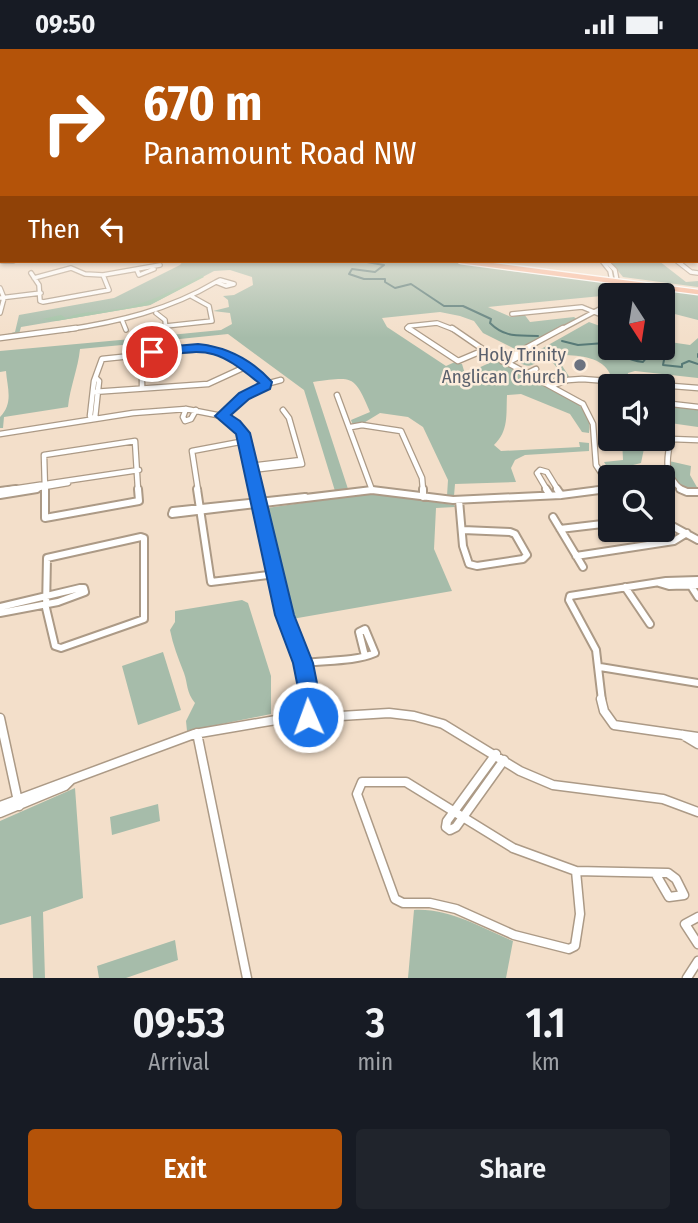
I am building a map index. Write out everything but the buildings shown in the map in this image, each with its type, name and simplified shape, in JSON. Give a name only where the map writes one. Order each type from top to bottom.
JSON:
[{"type":"main road","points":[[476,263],[698,290]]},
{"type":"main road","points":[[487,263],[698,290]]},
{"type":"street","points":[[605,263],[615,283]]},
{"type":"street","points":[[680,263],[691,272],[698,273]]},
{"type":"street","points":[[34,278],[71,268],[85,274],[103,275],[160,266],[143,275],[139,275],[137,270]]},
{"type":"street","points":[[31,273],[41,292],[40,301],[43,302],[107,291],[103,275]]},
{"type":"street","points":[[0,338],[34,334],[34,339],[39,340],[40,333],[156,313],[216,282]]},
{"type":"street","points":[[0,288],[0,313]]},
{"type":"street","points":[[2,297],[41,292]]},
{"type":"street","points":[[166,326],[212,321],[209,306],[191,296]]},
{"type":"street","points":[[512,314],[582,307],[596,313]]},
{"type":"street","points":[[156,313],[165,320],[169,353]]},
{"type":"street","points":[[506,361],[596,313]]},
{"type":"street","points":[[122,320],[126,330]]},
{"type":"street","points":[[485,350],[458,361],[407,328],[438,322],[459,331],[485,350],[583,404],[593,424],[598,468]]},
{"type":"street","points":[[82,327],[83,334]]},
{"type":"street","points":[[94,417],[96,378],[100,361],[104,357],[169,353],[198,348],[234,357],[266,384]]},
{"type":"street","points":[[95,392],[187,383],[208,384],[245,367]]},
{"type":"street","points":[[528,373],[536,369]]},
{"type":"street","points":[[142,375],[142,387]]},
{"type":"street","points":[[187,383],[188,375]]},
{"type":"street","points":[[552,386],[576,379],[598,381]]},
{"type":"street","points":[[221,415],[266,384],[281,380]]},
{"type":"street","points":[[675,387],[698,388]]},
{"type":"street","points":[[338,395],[372,489]]},
{"type":"street","points":[[675,404],[698,407]]},
{"type":"street","points":[[186,409],[183,418],[188,421],[196,410]]},
{"type":"street","points":[[0,433],[94,417],[186,409],[221,415],[236,424],[243,433],[252,468],[285,615],[303,663],[308,688],[308,717]]},
{"type":"street","points":[[252,468],[302,464],[289,418],[283,410]]},
{"type":"street","points":[[351,427],[362,425],[401,431],[422,478],[423,496]]},
{"type":"street","points":[[665,465],[671,439],[698,440]]},
{"type":"street","points":[[245,441],[192,451],[211,582],[276,574]]},
{"type":"street","points":[[137,442],[139,501],[48,519],[45,518],[44,486],[46,454],[137,442]]},
{"type":"street","points":[[0,493],[139,470]]},
{"type":"street","points":[[550,495],[537,473],[540,470],[547,472],[561,495]]},
{"type":"street","points":[[675,484],[691,494],[698,492]]},
{"type":"street","points":[[200,509],[372,489],[459,500],[561,495],[598,489]]},
{"type":"street","points":[[459,500],[463,546],[469,564],[523,559],[527,555],[515,534],[463,530]]},
{"type":"street","points":[[552,517],[583,567]]},
{"type":"street","points":[[560,529],[598,525]]},
{"type":"street","points":[[675,527],[698,540]]},
{"type":"street","points":[[576,557],[674,541],[687,533]]},
{"type":"street","points":[[144,538],[144,619],[61,648],[55,646],[46,600],[47,558],[51,555],[144,538]]},
{"type":"street","points":[[698,580],[692,584],[659,583],[625,587],[570,596],[569,600],[592,640],[600,667],[601,692],[608,720],[614,725],[698,737]]},
{"type":"street","points":[[692,584],[698,597]]},
{"type":"street","points":[[625,587],[650,624]]},
{"type":"street","points":[[0,607],[46,600],[58,602],[85,592],[84,588],[80,588],[46,600],[0,613]]},
{"type":"street","points":[[303,663],[365,656]]},
{"type":"street","points":[[600,667],[698,683]]},
{"type":"street","points":[[0,806],[65,786],[71,780],[157,744],[197,733],[308,717],[380,712],[404,714],[454,728],[504,760],[550,784],[570,789],[635,792],[665,798],[698,811]]},
{"type":"street","points":[[0,719],[18,802]]},
{"type":"street","points":[[197,733],[247,978]]},
{"type":"street","points":[[683,735],[698,744]]},
{"type":"street","points":[[458,815],[496,754]]},
{"type":"street","points":[[458,815],[504,760]]},
{"type":"street","points":[[576,870],[579,914],[575,946],[569,949],[514,935],[456,909],[430,903],[403,903],[395,899],[357,794],[362,782],[407,782],[513,848],[576,870],[655,873]]},
{"type":"street","points":[[0,813],[18,802]]},
{"type":"street","points":[[698,918],[685,924],[698,944]]},
{"type":"street","points":[[687,978],[698,961]]},
{"type":"green space","points":[[182,263],[464,263],[603,282],[598,283],[598,296],[488,307],[511,317],[524,314],[530,322],[574,317],[578,320],[519,351],[483,333],[474,321],[460,316],[440,312],[382,318],[387,327],[446,366],[455,362],[462,364],[465,374],[496,360],[568,397],[578,404],[588,417],[589,433],[582,432],[570,414],[521,394],[507,395],[504,428],[494,445],[501,451],[580,447],[579,442],[589,443],[589,451],[525,455],[515,460],[511,468],[516,482],[455,484],[454,496],[447,496],[448,480],[423,427],[408,417],[380,413],[362,424],[352,423],[351,420],[370,412],[355,384],[344,379],[313,382],[348,489],[335,491],[304,390],[228,334],[170,340],[170,335],[221,330],[232,324],[230,313],[213,311],[229,307],[228,300],[223,296],[234,295],[253,285],[252,277],[230,270],[214,271],[150,305],[21,327],[19,334],[0,336],[15,332],[19,315],[114,298]]},
{"type":"green space","points":[[612,263],[662,263],[686,282],[698,281],[698,287],[623,277]]},
{"type":"green space","points":[[202,275],[204,277],[150,305],[56,321],[42,319],[61,315],[66,318],[132,306],[160,296]]},
{"type":"green space","points":[[676,291],[698,293],[698,320],[676,314]]},
{"type":"green space","points":[[589,322],[598,325],[598,361],[566,355],[561,364],[570,378],[551,380],[557,375],[558,369],[550,359],[541,356],[528,366],[518,362]]},
{"type":"green space","points":[[164,336],[164,341],[80,349],[68,407],[4,417],[3,428],[0,428],[0,417],[7,406],[9,395],[6,371],[0,372],[0,351]]},
{"type":"green space","points":[[698,338],[698,378],[635,371],[628,374],[610,374],[598,361],[676,361],[676,343],[690,345]]},
{"type":"green space","points":[[675,406],[698,409],[698,427],[675,424]]},
{"type":"green space","points":[[623,451],[644,451],[641,463],[606,465],[604,462],[623,460]]},
{"type":"green space","points":[[669,461],[691,466],[690,475],[698,489],[685,489],[675,478],[675,465],[670,465]]},
{"type":"green space","points":[[371,493],[454,505],[455,507],[436,508],[434,549],[452,591],[292,619],[267,508]]},
{"type":"green space","points":[[242,600],[248,603],[271,676],[271,714],[187,731],[186,721],[195,703],[189,692],[170,630],[175,622],[175,611]]},
{"type":"green space","points":[[163,652],[181,710],[138,725],[122,666]]},
{"type":"green space","points":[[75,788],[83,898],[43,912],[45,978],[33,978],[31,916],[0,925],[0,821]]},
{"type":"green space","points":[[158,804],[160,821],[112,835],[110,817]]},
{"type":"green space","points":[[414,910],[453,916],[513,941],[506,978],[408,978]]},
{"type":"green space","points":[[175,940],[178,960],[126,978],[99,978],[97,966]]},
{"type":"waterway","points":[[372,263],[384,265],[375,272],[352,269],[349,274],[364,279],[385,279],[385,282],[395,288],[411,284],[444,306],[463,306],[491,319],[490,323],[501,331],[512,335],[538,336]]},
{"type":"waterway","points":[[562,341],[578,345],[598,344]]},
{"type":"waterway","points":[[638,361],[644,361]]},
{"type":"waterway","points":[[664,361],[663,365],[682,367],[682,364],[689,361],[698,364]]},
{"type":"place","name":"Holy Trinity Anglican Church","points":[[580,365]]},
{"type":"route","points":[[152,352],[218,349],[234,357],[266,384],[244,396],[222,416],[236,424],[243,433],[285,615],[303,663],[308,688],[308,717]]}]
